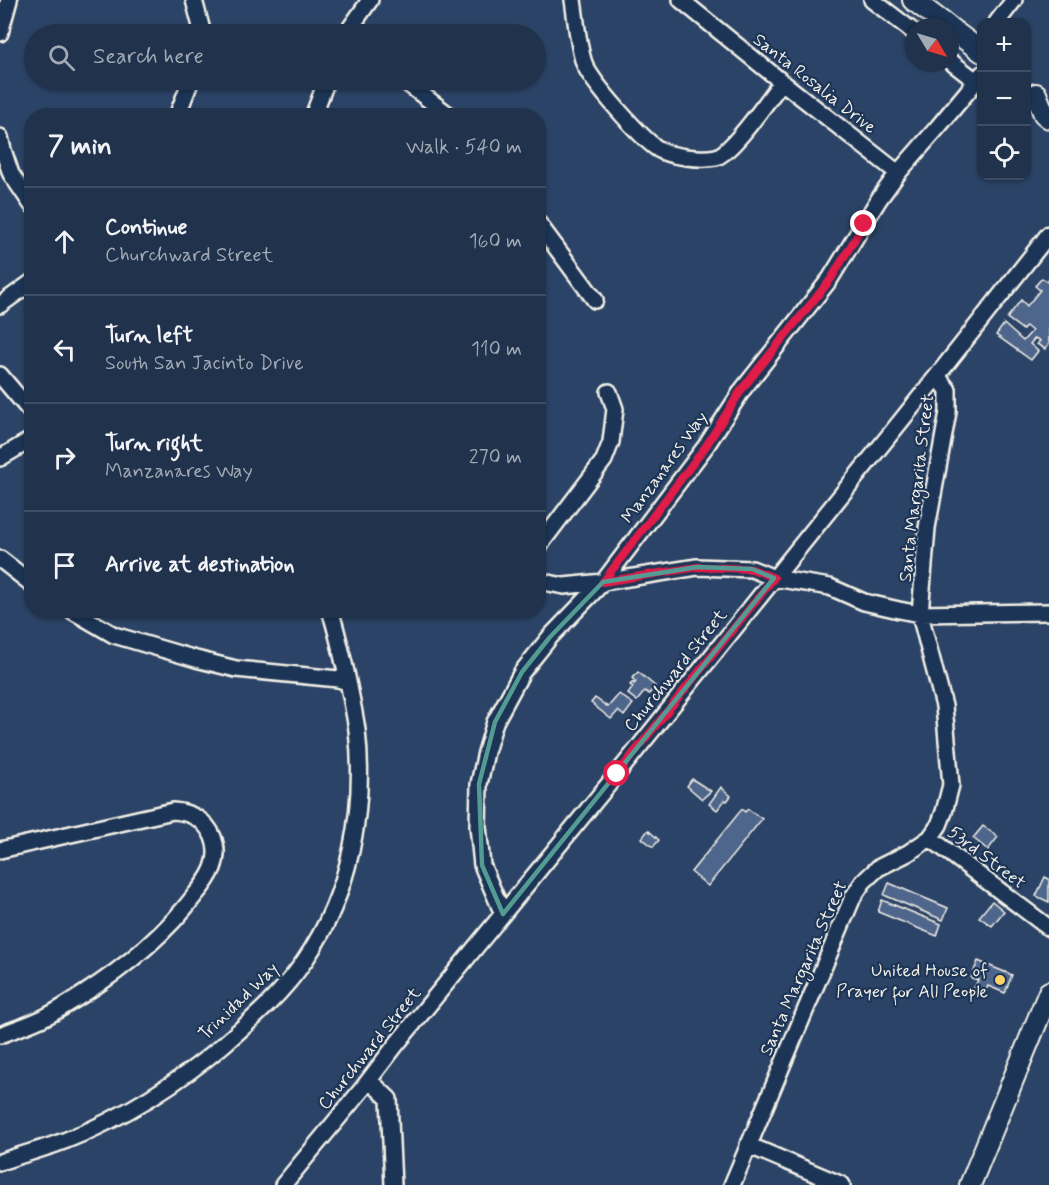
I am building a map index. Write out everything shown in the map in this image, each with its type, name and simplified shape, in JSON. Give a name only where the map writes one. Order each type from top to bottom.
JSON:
[{"type":"main road","points":[[913,0],[936,18]]},
{"type":"main road","points":[[959,34],[977,46]]},
{"type":"main road","points":[[1037,92],[1044,114],[1049,118]]},
{"type":"main road","points":[[970,1185],[1049,993]]},
{"type":"street","points":[[0,33],[9,0]]},
{"type":"street","points":[[194,0],[200,24]]},
{"type":"street","points":[[353,24],[370,0]]},
{"type":"street","points":[[573,0],[584,63],[598,85],[644,137],[659,150],[677,156],[717,157],[732,146],[782,82]]},
{"type":"street","name":"Santa Rosalia Drive","points":[[681,0],[898,173]]},
{"type":"street","points":[[872,0],[905,25]]},
{"type":"street","points":[[1000,18],[1014,0]]},
{"type":"street","points":[[959,65],[977,76]]},
{"type":"street","name":"Manzanares Way","points":[[503,914],[482,865],[478,826],[478,784],[495,722],[522,672],[549,637],[603,582],[706,446],[742,389],[831,279],[879,199],[898,173],[977,79]]},
{"type":"street","points":[[180,108],[187,90]]},
{"type":"street","points":[[316,108],[323,90]]},
{"type":"street","points":[[416,90],[440,108]]},
{"type":"street","points":[[0,137],[11,174],[24,193]]},
{"type":"street","points":[[546,234],[595,300]]},
{"type":"street","name":"Churchward Street","points":[[283,1185],[937,376],[1049,234]]},
{"type":"street","points":[[0,305],[24,288]]},
{"type":"street","points":[[0,375],[24,404]]},
{"type":"street","name":"Santa Margarita Street","points":[[732,1185],[853,897],[863,882],[878,868],[908,853],[930,838],[941,818],[951,785],[944,706],[921,614],[927,528],[948,412],[948,390],[937,376]]},
{"type":"street","points":[[546,537],[604,460],[611,442],[615,409],[609,392]]},
{"type":"street","points":[[0,458],[24,444]]},
{"type":"street","points":[[0,559],[24,578]]},
{"type":"street","points":[[546,583],[564,586],[698,567],[752,569],[774,578],[830,587],[864,602],[921,614],[1049,612]]},
{"type":"street","points":[[85,618],[114,635],[236,669],[338,679],[348,682]]},
{"type":"street","name":"Trinidad Way","points":[[0,1162],[70,1139],[106,1123],[201,1064],[276,996],[318,939],[346,872],[355,831],[359,789],[359,756],[353,707],[333,618]]},
{"type":"street","points":[[0,850],[173,811],[189,814],[203,823],[213,837],[216,852],[213,868],[207,880],[178,916],[149,944],[102,982],[74,1000],[47,1016],[0,1035]]},
{"type":"street","name":"53rd Street","points":[[930,838],[1049,928]]},
{"type":"street","points":[[369,1080],[389,1099],[393,1185]]},
{"type":"street","points":[[748,1145],[842,1185]]},
{"type":"highlighted area","points":[[697,567],[752,569],[774,578],[650,733],[503,914],[482,865],[479,784],[495,722],[522,672],[550,637],[603,582]]},
{"type":"building","points":[[1042,278],[1047,282],[1049,279],[1049,344],[1045,349],[1037,344],[1040,341],[1035,338],[1030,344],[1038,351],[1031,360],[996,335],[1004,324],[1023,341],[1032,331],[1026,326],[1023,330],[1007,318],[1021,300],[1027,306],[1040,290],[1035,286]]},
{"type":"building","points":[[638,672],[655,686],[649,694],[645,691],[637,701],[628,694],[633,687],[630,685],[636,682],[632,678]]},
{"type":"building","points":[[619,694],[633,704],[624,716],[618,711],[611,719],[591,703],[595,698],[608,707]]},
{"type":"building","points":[[692,779],[711,791],[702,799],[687,786]]},
{"type":"building","points":[[721,787],[731,796],[717,810],[709,804]]},
{"type":"building","points":[[742,809],[745,812],[748,809],[762,819],[708,886],[691,872]]},
{"type":"building","points":[[983,826],[998,837],[988,850],[973,838]]},
{"type":"building","points":[[648,830],[659,840],[653,847],[642,838]]},
{"type":"building","points":[[1045,877],[1049,879],[1049,902],[1036,896]]},
{"type":"building","points":[[889,883],[948,908],[943,920],[884,895]]},
{"type":"building","points":[[882,900],[941,924],[937,936],[878,912]]},
{"type":"building","points":[[992,901],[1004,911],[992,926],[979,917]]},
{"type":"building","points":[[978,961],[1012,975],[1005,993],[988,986],[985,992],[974,988],[978,980],[971,978]]},
{"type":"place","name":"United House of Prayer for All People","points":[[1000,980]]},
{"type":"route","points":[[617,774],[774,578],[752,569],[698,567],[603,582],[706,446],[742,389],[831,279],[864,224]]}]
